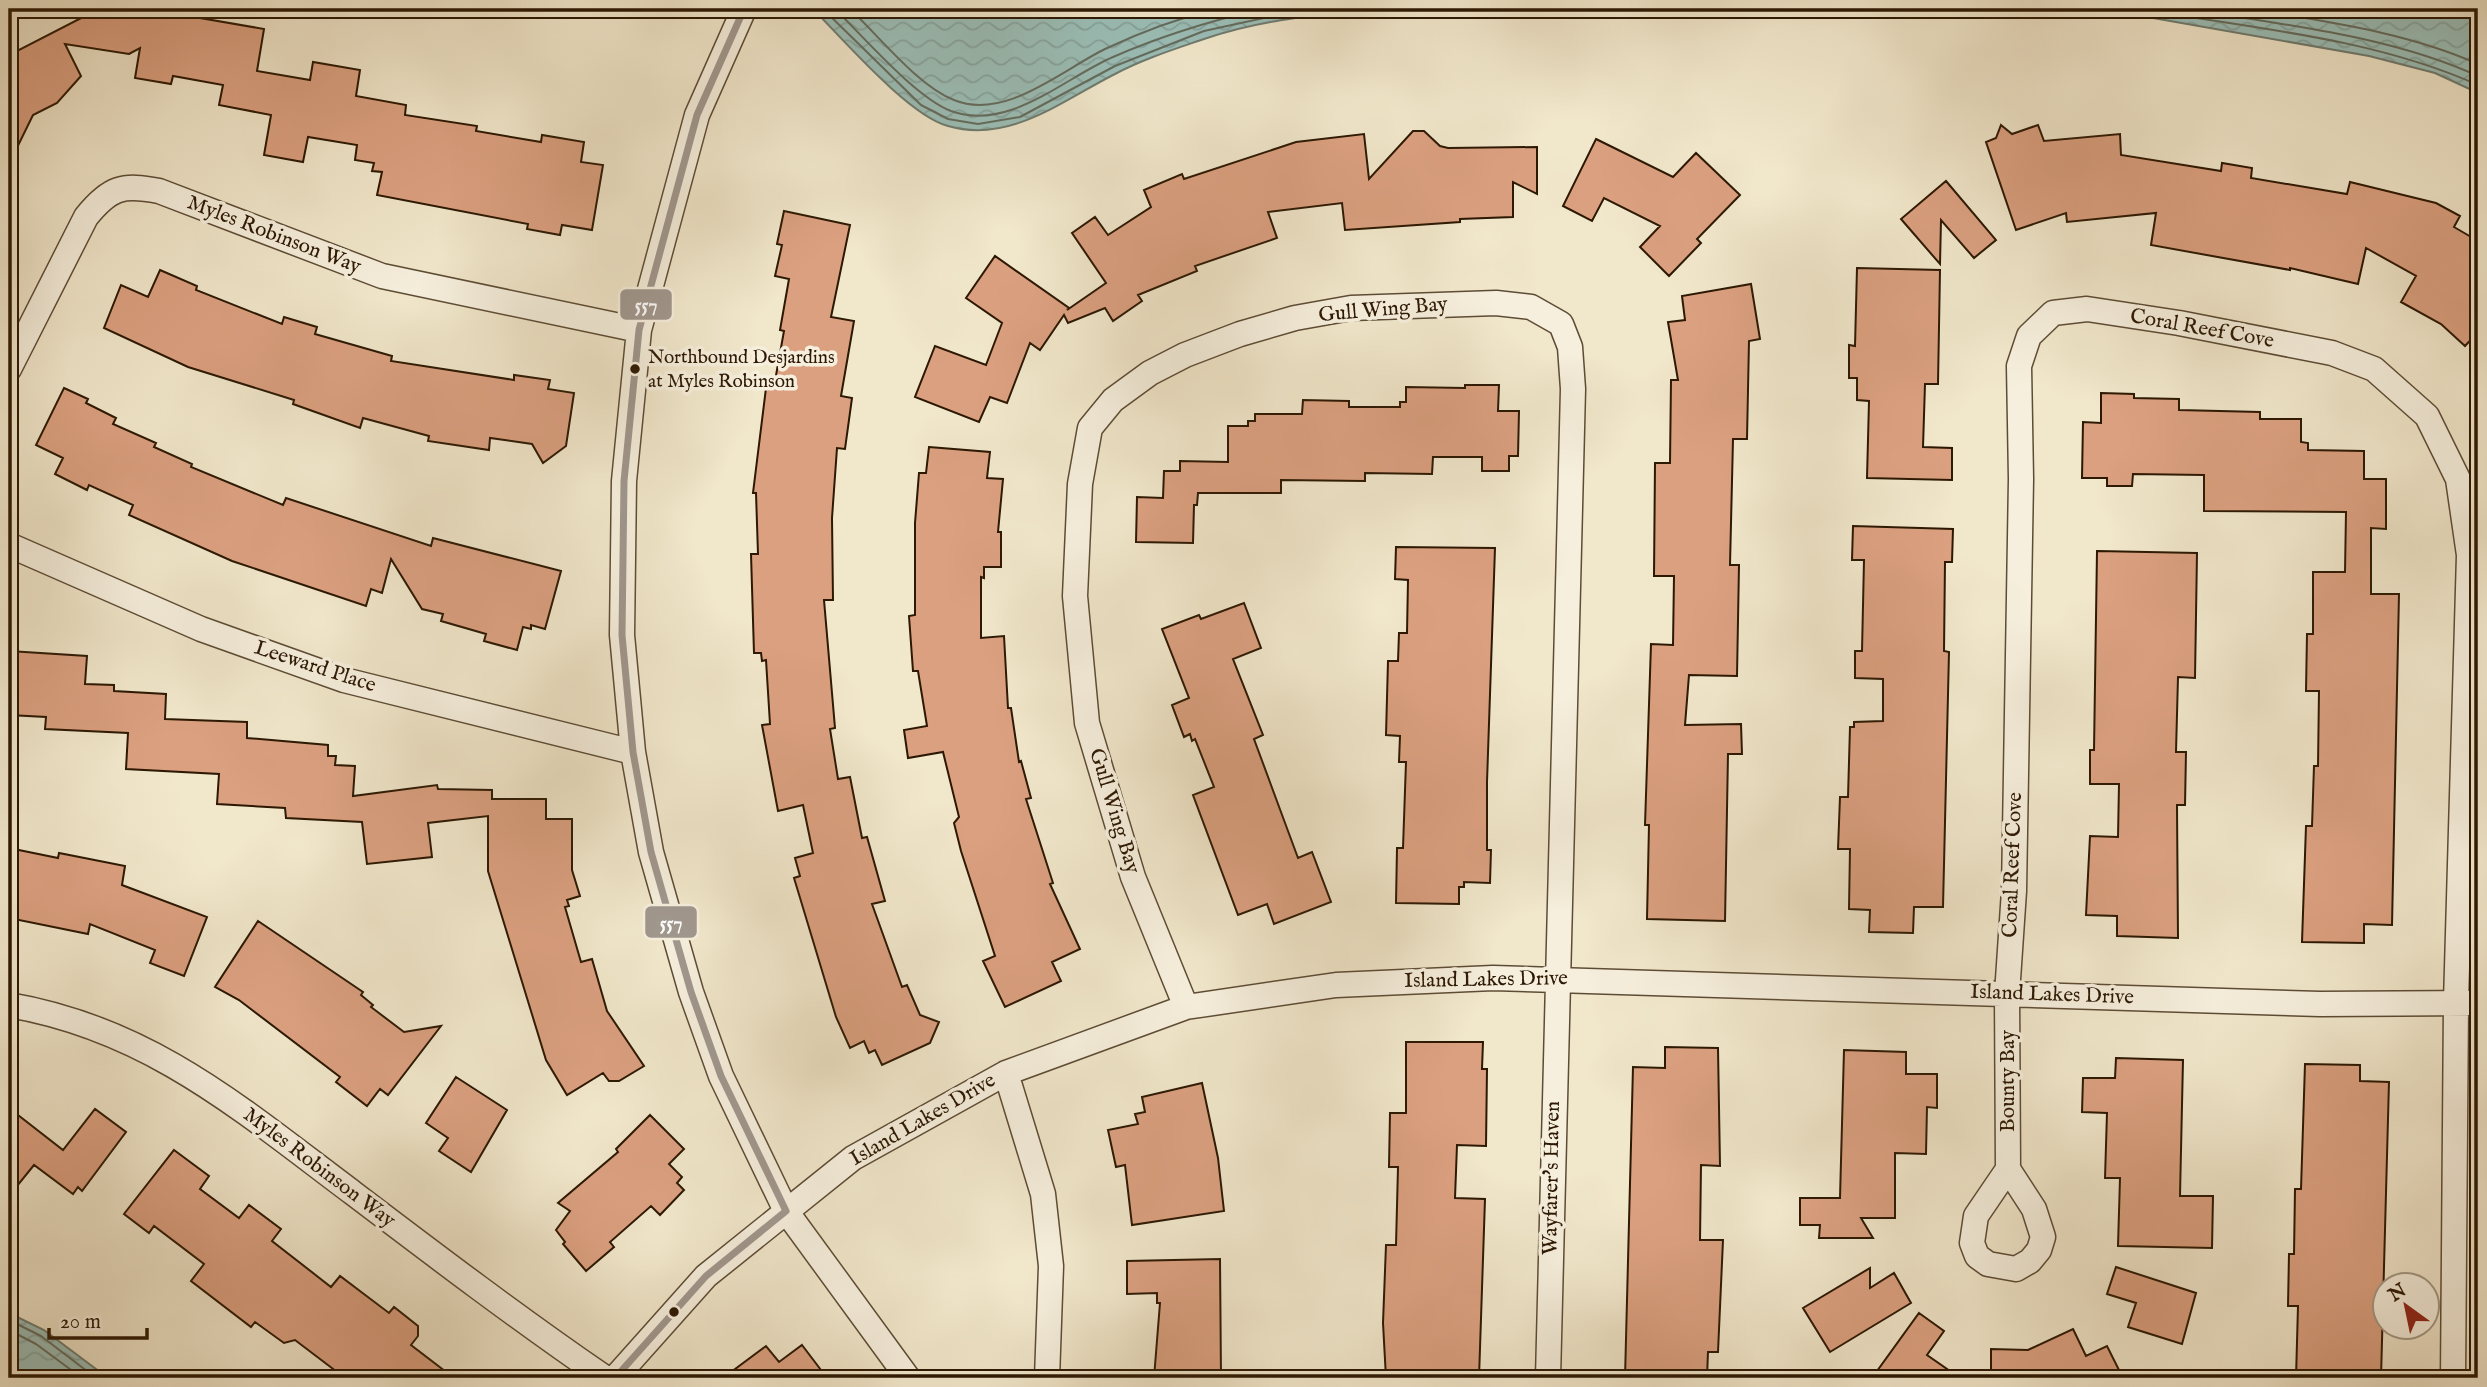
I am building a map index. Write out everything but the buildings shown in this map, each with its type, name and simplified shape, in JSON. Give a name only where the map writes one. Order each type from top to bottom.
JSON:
[{"type":"street","points":[[741,15],[698,115],[639,330],[624,481],[622,596],[622,635],[633,752],[651,852],[691,992],[721,1076],[786,1211],[908,1378]]},
{"type":"street","name":"Myles Robinson Way","points":[[9,369],[86,217],[101,199],[128,185],[159,191],[382,276],[639,330]]},
{"type":"street","name":"Gull Wing Bay","points":[[1186,1007],[1133,877],[1087,723],[1075,596],[1080,484],[1090,428],[1113,401],[1150,373],[1185,355],[1262,327],[1352,308],[1496,303],[1531,307],[1561,324],[1570,347],[1573,389],[1556,978]]},
{"type":"street","name":"Coral Reef Cove","points":[[2007,994],[2014,891],[2019,636],[2019,366],[2029,336],[2053,313],[2087,309],[2179,323],[2332,353],[2374,369],[2427,416],[2458,479],[2469,555],[2467,1003]]},
{"type":"street","name":"Leeward Place","points":[[9,545],[201,629],[344,680],[633,752]]},
{"type":"street","name":"Island Lakes Drive","points":[[615,1378],[706,1276],[853,1158],[1006,1073],[1186,1007],[1336,985],[1419,980],[1556,978],[2320,1004],[2467,1003]]},
{"type":"street","name":"Wayfarer's Haven","points":[[1548,1378],[1556,978]]},
{"type":"street","name":"Bounty Bay","points":[[2007,994],[2008,1168]]},
{"type":"street","points":[[2453,1378],[2467,1003]]},
{"type":"street","name":"Myles Robinson Way","points":[[9,1005],[54,1013],[137,1045],[204,1081],[522,1320],[605,1378]]},
{"type":"street","points":[[1006,1073],[1043,1194],[1051,1266],[1047,1378]]},
{"type":"water","points":[[813,9],[1372,9],[1287,19],[1224,33],[1137,64],[1035,117],[993,129],[971,130],[948,126],[914,107],[877,75]]},
{"type":"water","points":[[2102,9],[2478,9],[2478,93],[2435,73],[2369,56]]},
{"type":"water","points":[[9,1313],[44,1330],[108,1378],[9,1378]]},
{"type":"transit line","name":"557","points":[[744,9],[697,115],[639,330],[624,481],[622,635],[633,752],[651,852],[691,992],[721,1076],[786,1211]]},
{"type":"transit line","name":"557","points":[[615,1378],[706,1276],[786,1211]]},
{"type":"place","name":"Northbound Desjardins at Myles Robinson","points":[[635,369]]}]
